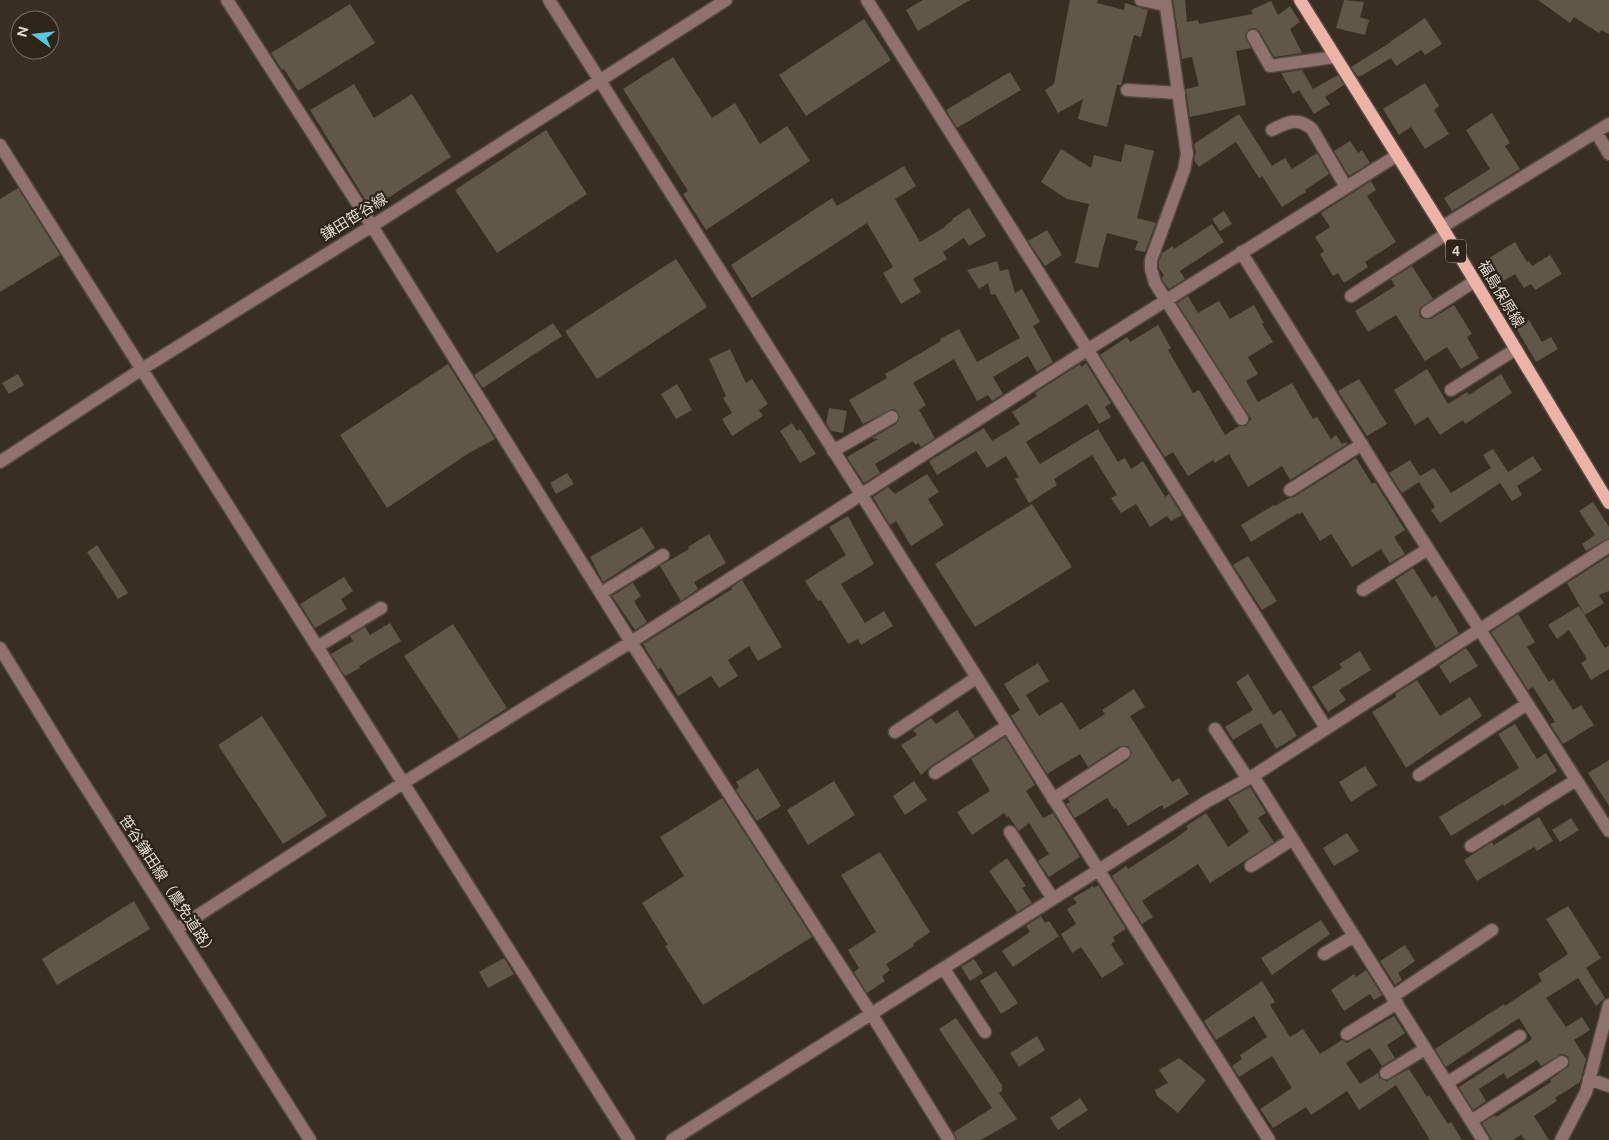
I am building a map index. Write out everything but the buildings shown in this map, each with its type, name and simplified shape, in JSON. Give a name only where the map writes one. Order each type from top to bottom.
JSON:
[{"type":"main road","name":"福島保原線","points":[[1300,0],[1444,231],[1609,504]]},
{"type":"street","points":[[227,0],[372,226],[631,642],[872,1014],[950,1140]]},
{"type":"street","points":[[549,0],[1269,1140]]},
{"type":"street","name":"鎌田笹谷線","points":[[0,462],[142,369],[372,226],[726,0]]},
{"type":"street","points":[[867,0],[1326,728]]},
{"type":"street","points":[[1141,0],[1165,2],[1188,147],[1186,164],[1150,265],[1155,283],[1242,419]]},
{"type":"street","points":[[1253,36],[1270,66],[1335,57]]},
{"type":"street","points":[[1127,90],[1179,93]]},
{"type":"street","points":[[1272,130],[1292,122],[1306,123],[1312,129],[1346,187]]},
{"type":"street","points":[[1351,296],[1444,231],[1609,124]]},
{"type":"street","points":[[1596,132],[1609,154]]},
{"type":"street","points":[[0,146],[629,1140]]},
{"type":"street","points":[[177,929],[403,783],[631,642],[1241,252],[1396,156]]},
{"type":"street","points":[[1241,252],[1609,831]]},
{"type":"street","points":[[1427,312],[1474,281]]},
{"type":"street","points":[[1451,390],[1516,349]]},
{"type":"street","points":[[833,451],[892,417]]},
{"type":"street","points":[[1290,490],[1362,444]]},
{"type":"street","points":[[672,1140],[1206,802],[1250,777],[1609,546]]},
{"type":"street","points":[[1364,590],[1428,549]]},
{"type":"street","points":[[601,593],[663,555]]},
{"type":"street","points":[[317,647],[382,608]]},
{"type":"street","name":"笹谷鎌田線（農免道路）","points":[[0,648],[65,754],[310,1140]]},
{"type":"street","points":[[895,732],[976,678]]},
{"type":"street","points":[[1419,775],[1527,704]]},
{"type":"street","points":[[935,773],[1006,726]]},
{"type":"street","points":[[1215,729],[1293,839],[1483,1140]]},
{"type":"street","points":[[1053,799],[1124,753]]},
{"type":"street","points":[[1471,846],[1576,780]]},
{"type":"street","points":[[1010,832],[1052,899]]},
{"type":"street","points":[[1251,866],[1293,839]]},
{"type":"street","points":[[1347,1034],[1492,930]]},
{"type":"street","points":[[1324,954],[1354,936]]},
{"type":"street","points":[[944,969],[985,1032]]},
{"type":"street","points":[[1561,1140],[1586,1092],[1609,1005]]},
{"type":"street","points":[[1447,1083],[1520,1036]]},
{"type":"street","points":[[1386,1073],[1425,1049]]},
{"type":"street","points":[[1471,1121],[1562,1062]]},
{"type":"street","points":[[1589,1079],[1609,1086]]}]
